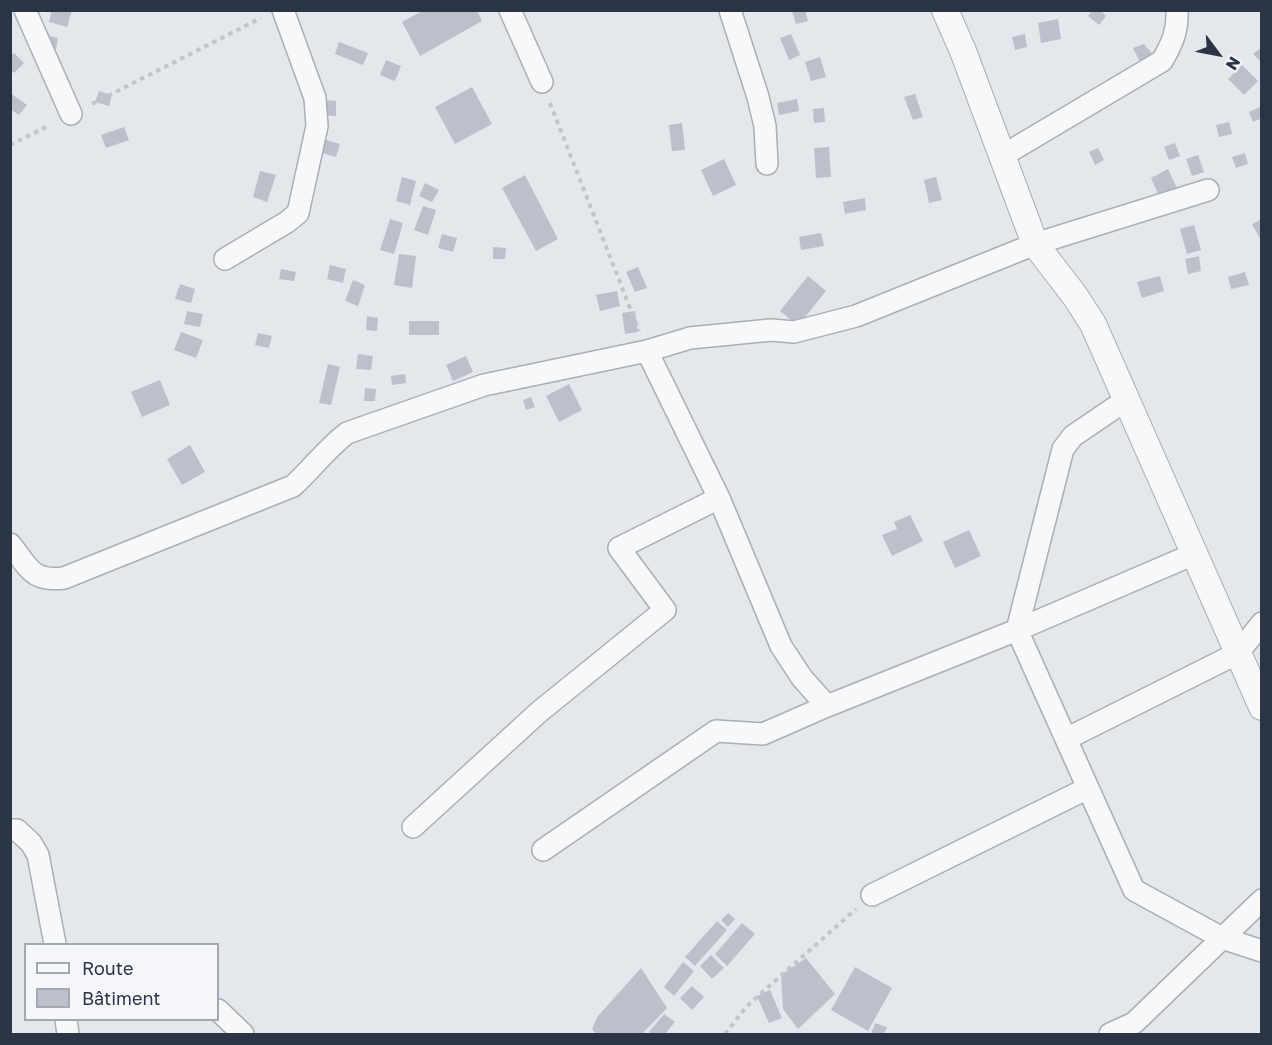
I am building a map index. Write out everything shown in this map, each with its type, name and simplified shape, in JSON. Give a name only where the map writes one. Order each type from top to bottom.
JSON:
[{"type":"street","points":[[25,10],[71,114]]},
{"type":"street","points":[[510,10],[542,82]]},
{"type":"street","points":[[729,10],[758,97],[765,126],[767,164]]},
{"type":"street","points":[[945,10],[963,51],[1035,244],[1075,296],[1093,324],[1262,707]]},
{"type":"street","points":[[1002,156],[1162,61],[1173,44],[1178,25],[1177,10]]},
{"type":"street","points":[[225,259],[298,213],[317,126],[315,98],[274,13]]},
{"type":"street","points":[[10,543],[36,576],[48,580],[64,578],[293,486],[312,469],[328,448],[346,433],[484,385],[647,351],[690,338],[771,330],[794,332],[856,316],[1035,244],[1208,190]]},
{"type":"street","points":[[647,351],[718,498],[781,646],[802,678],[827,706]]},
{"type":"street","points":[[1126,400],[1073,436],[1063,449],[1017,630],[1134,890],[1222,938],[1262,951]]},
{"type":"street","points":[[413,827],[539,712],[665,610],[619,548],[718,498]]},
{"type":"street","points":[[543,850],[716,731],[763,734],[1017,630],[1194,554]]},
{"type":"street","points":[[1066,739],[1238,653],[1262,623]]},
{"type":"street","points":[[872,895],[1088,788]]},
{"type":"street","points":[[10,830],[17,830],[31,843],[38,855],[55,943]]},
{"type":"street","points":[[1110,1035],[1134,1023],[1262,900]]},
{"type":"street","points":[[219,1011],[243,1035]]},
{"type":"path","points":[[10,145],[274,13]]},
{"type":"path","points":[[542,82],[647,351]]},
{"type":"path","points":[[725,1035],[747,1006],[872,895]]},
{"type":"building","points":[[52,10],[72,10],[67,27],[49,22]]},
{"type":"building","points":[[424,10],[477,10],[482,21],[420,56],[402,22]]},
{"type":"building","points":[[805,10],[808,21],[796,24],[792,11]]},
{"type":"building","points":[[1093,10],[1100,10],[1106,16],[1099,25],[1088,16]]},
{"type":"building","points":[[1058,19],[1061,39],[1041,43],[1038,23]]},
{"type":"building","points":[[791,34],[800,55],[789,60],[780,38]]},
{"type":"building","points":[[1025,34],[1027,47],[1015,50],[1012,37]]},
{"type":"building","points":[[44,35],[58,38],[56,49],[43,47]]},
{"type":"building","points":[[339,42],[368,53],[363,65],[335,54]]},
{"type":"building","points":[[1144,44],[1154,56],[1141,64],[1133,48]]},
{"type":"building","points":[[1262,47],[1262,63],[1253,54]]},
{"type":"building","points":[[14,53],[24,63],[14,73],[10,69],[10,56]]},
{"type":"building","points":[[820,57],[826,77],[811,81],[805,62]]},
{"type":"building","points":[[386,60],[401,66],[395,81],[380,75]]},
{"type":"building","points":[[1242,65],[1258,81],[1244,95],[1228,79]]},
{"type":"building","points":[[472,87],[492,124],[455,144],[435,107]]},
{"type":"building","points":[[99,91],[112,95],[109,106],[95,102]]},
{"type":"building","points":[[10,93],[27,105],[19,115],[10,109]]},
{"type":"building","points":[[915,94],[923,117],[913,120],[904,97]]},
{"type":"building","points":[[797,99],[799,111],[779,115],[777,103]]},
{"type":"building","points":[[321,100],[336,101],[336,116],[320,115]]},
{"type":"building","points":[[1262,106],[1262,118],[1253,122],[1249,112]]},
{"type":"building","points":[[824,108],[825,122],[814,123],[813,109]]},
{"type":"building","points":[[1229,122],[1232,134],[1219,137],[1216,125]]},
{"type":"building","points":[[682,123],[685,150],[672,151],[669,125]]},
{"type":"building","points":[[124,127],[129,140],[106,148],[101,135]]},
{"type":"building","points":[[323,139],[340,144],[336,157],[319,152]]},
{"type":"building","points":[[1175,143],[1180,156],[1169,160],[1164,147]]},
{"type":"building","points":[[829,147],[831,177],[816,178],[814,148]]},
{"type":"building","points":[[1098,148],[1104,160],[1095,165],[1089,152]]},
{"type":"building","points":[[1245,153],[1248,164],[1236,168],[1232,157]]},
{"type":"building","points":[[1198,155],[1204,172],[1192,176],[1186,159]]},
{"type":"building","points":[[724,159],[736,185],[713,196],[701,170]]},
{"type":"building","points":[[1168,169],[1177,188],[1159,196],[1151,178]]},
{"type":"building","points":[[260,171],[276,175],[267,202],[253,197]]},
{"type":"building","points":[[525,175],[558,239],[536,251],[502,188]]},
{"type":"building","points":[[402,177],[416,181],[410,205],[396,201]]},
{"type":"building","points":[[936,177],[942,200],[929,203],[924,180]]},
{"type":"building","points":[[425,183],[439,190],[432,202],[419,196]]},
{"type":"building","points":[[865,198],[866,210],[845,214],[843,202]]},
{"type":"building","points":[[423,206],[436,210],[428,235],[414,230]]},
{"type":"building","points":[[390,219],[403,223],[394,254],[380,250]]},
{"type":"building","points":[[1262,219],[1262,242],[1252,224]]},
{"type":"building","points":[[1194,225],[1201,250],[1187,254],[1180,229]]},
{"type":"building","points":[[821,233],[824,246],[801,250],[799,237]]},
{"type":"building","points":[[442,234],[457,238],[453,252],[438,248]]},
{"type":"building","points":[[493,247],[506,248],[505,259],[493,259]]},
{"type":"building","points":[[399,254],[416,256],[412,288],[394,285]]},
{"type":"building","points":[[1199,256],[1201,271],[1188,274],[1185,259]]},
{"type":"building","points":[[330,265],[346,269],[343,283],[327,279]]},
{"type":"building","points":[[638,267],[647,288],[635,292],[626,272]]},
{"type":"building","points":[[281,269],[296,272],[294,281],[279,279]]},
{"type":"building","points":[[1245,272],[1249,285],[1231,289],[1228,277]]},
{"type":"building","points":[[808,276],[826,291],[798,326],[780,311]]},
{"type":"building","points":[[1160,276],[1164,291],[1142,298],[1137,282]]},
{"type":"building","points":[[353,280],[365,285],[358,306],[345,301]]},
{"type":"building","points":[[180,284],[195,289],[191,303],[175,299]]},
{"type":"building","points":[[617,291],[620,306],[600,311],[596,295]]},
{"type":"building","points":[[187,311],[203,314],[200,327],[184,324]]},
{"type":"building","points":[[635,311],[638,332],[625,334],[622,313]]},
{"type":"building","points":[[367,316],[378,318],[377,331],[366,330]]},
{"type":"building","points":[[409,321],[439,321],[439,335],[409,335]]},
{"type":"building","points":[[181,332],[203,340],[196,358],[174,350]]},
{"type":"building","points":[[258,333],[272,336],[269,348],[255,345]]},
{"type":"building","points":[[358,354],[373,356],[371,370],[356,369]]},
{"type":"building","points":[[466,356],[473,372],[453,381],[446,365]]},
{"type":"building","points":[[328,364],[340,367],[331,405],[319,403]]},
{"type":"building","points":[[405,374],[406,383],[392,385],[391,376]]},
{"type":"building","points":[[160,380],[170,405],[142,417],[131,392]]},
{"type":"building","points":[[569,384],[582,410],[559,422],[546,396]]},
{"type":"building","points":[[365,388],[376,389],[375,401],[364,401]]},
{"type":"building","points":[[531,397],[535,407],[526,410],[523,400]]},
{"type":"building","points":[[190,445],[205,472],[182,485],[167,459]]},
{"type":"building","points":[[910,515],[923,541],[892,556],[882,535],[897,529],[894,522]]},
{"type":"building","points":[[969,530],[981,556],[955,568],[943,542]]},
{"type":"building","points":[[728,913],[735,919],[728,927],[721,920]]},
{"type":"building","points":[[717,921],[727,930],[695,966],[685,957]]},
{"type":"building","points":[[742,923],[755,934],[727,966],[715,954]]},
{"type":"building","points":[[711,955],[724,968],[712,979],[700,966]]},
{"type":"building","points":[[806,958],[835,994],[798,1029],[783,1009],[781,975]]},
{"type":"building","points":[[683,962],[694,971],[674,996],[664,987]]},
{"type":"building","points":[[855,967],[892,988],[868,1031],[831,1010]]},
{"type":"building","points":[[641,968],[667,1008],[642,1034],[596,1034],[592,1029],[598,1016]]},
{"type":"building","points":[[692,986],[704,997],[692,1010],[680,998]]},
{"type":"building","points":[[770,990],[782,1018],[769,1023],[757,996]]},
{"type":"building","points":[[664,1014],[675,1022],[665,1034],[651,1034],[649,1032]]},
{"type":"building","points":[[875,1023],[887,1027],[884,1034],[871,1034]]}]
